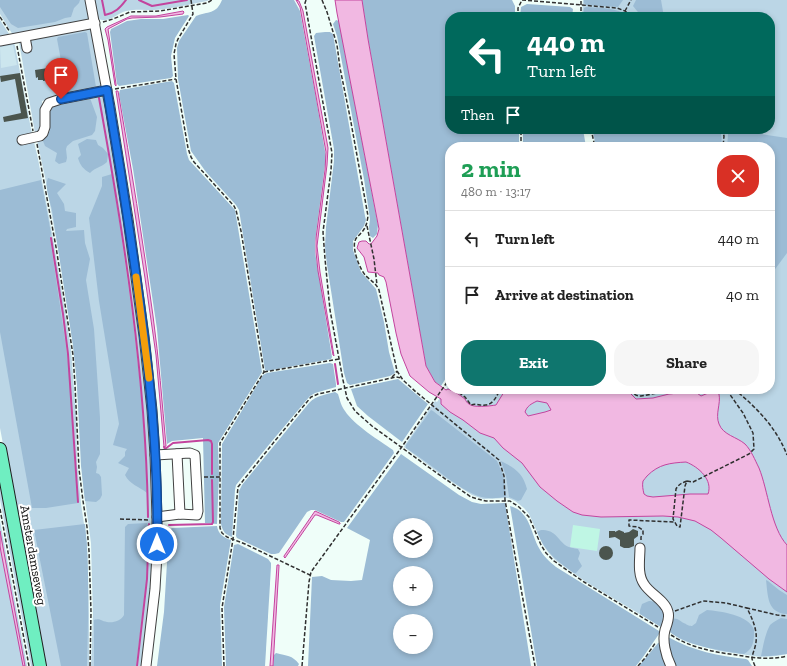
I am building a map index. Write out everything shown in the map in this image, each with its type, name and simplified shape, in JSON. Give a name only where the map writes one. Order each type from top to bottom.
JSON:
[{"type":"main road","name":"Amsterdamseweg","points":[[0,449],[40,666]]},
{"type":"street","points":[[90,0],[107,90],[127,213],[141,310],[151,396],[155,455],[157,554],[155,589],[146,666]]},
{"type":"street","points":[[0,41],[95,23]]},
{"type":"street","points":[[25,37],[27,48]]},
{"type":"street","points":[[22,140],[42,135],[45,127],[45,110],[49,103],[61,99],[107,90]]},
{"type":"street","points":[[155,455],[190,453],[195,455],[198,511],[197,515],[180,514],[157,519]]},
{"type":"street","points":[[177,454],[180,514]]},
{"type":"street","points":[[640,548],[640,573],[642,582],[648,590],[666,605],[669,612],[665,631],[665,649],[671,666]]},
{"type":"path","points":[[191,0],[193,12],[192,16],[180,35],[174,54],[176,79],[188,148],[191,158],[236,210],[241,231],[264,372],[221,441],[220,528],[224,535],[310,575]]},
{"type":"path","points":[[95,23],[110,20],[130,12],[160,11],[207,3],[212,0]]},
{"type":"path","points":[[303,0],[305,4],[332,153],[323,232],[330,310],[347,398],[355,411],[401,448],[471,497],[486,501],[505,500],[513,502],[527,514],[541,546],[554,561],[584,582],[684,642],[696,647],[724,653],[766,659],[787,656]]},
{"type":"path","points":[[305,4],[306,0]]},
{"type":"path","points":[[322,0],[327,12],[336,45],[368,216],[367,225],[374,259],[377,285],[397,371],[401,378],[430,405],[499,460],[504,476],[505,500],[535,666]]},
{"type":"path","points":[[518,12],[521,0],[616,8],[625,11],[631,0]]},
{"type":"path","points":[[581,0],[581,12]]},
{"type":"path","points":[[0,17],[16,43],[57,253],[73,355],[80,469],[89,552],[91,612],[90,666]]},
{"type":"path","points":[[107,90],[176,79]]},
{"type":"path","points":[[367,225],[355,239],[354,246],[363,272],[368,279],[377,285]]},
{"type":"path","points":[[264,372],[340,359]]},
{"type":"path","points":[[390,378],[397,371]]},
{"type":"path","points":[[224,666],[222,608],[233,539],[238,487],[311,398],[318,394],[390,378],[401,378]]},
{"type":"path","points":[[302,666],[310,575],[445,386]]},
{"type":"path","points":[[461,394],[471,404],[485,406],[491,404],[498,394]]},
{"type":"path","points":[[635,394],[638,396],[652,394]]},
{"type":"path","points":[[687,481],[685,486],[680,527],[677,526],[673,519],[676,489],[678,486],[687,481],[694,482],[749,454],[754,449],[752,434],[743,413],[729,394]]},
{"type":"path","points":[[740,394],[754,406],[770,424],[787,455]]},
{"type":"path","points":[[196,478],[221,477]]},
{"type":"path","name":"Amsterdamseweg","points":[[0,509],[29,666]]},
{"type":"path","points":[[120,519],[157,519]]},
{"type":"path","points":[[640,548],[643,530],[638,527],[629,526],[629,520],[675,522]]},
{"type":"path","points":[[669,612],[703,601],[726,602],[776,615],[787,616]]},
{"type":"path","points":[[746,608],[755,627],[756,637],[752,657],[752,661],[755,666]]},
{"type":"path","points":[[638,666],[660,635],[665,631]]},
{"type":"shaded area","points":[[0,0],[88,0],[92,20],[13,35],[0,14]]},
{"type":"shaded area","points":[[0,0],[80,0],[74,8],[71,17],[55,22],[18,28],[11,24],[0,7]]},
{"type":"shaded area","points":[[94,0],[209,0],[167,9],[126,11],[112,18],[101,20],[98,18]]},
{"type":"shaded area","points":[[222,0],[294,0],[300,11],[326,157],[315,252],[332,357],[331,359],[267,371],[265,370],[239,210],[206,172],[191,151],[178,79],[177,48],[179,41],[196,16],[211,12],[220,5]]},
{"type":"shaded area","points":[[296,0],[299,1],[303,11],[328,148],[317,246],[334,356],[318,271],[316,252],[316,238],[326,152],[300,7]]},
{"type":"shaded area","points":[[335,0],[362,0],[426,366],[435,382],[445,389],[445,394],[457,394],[471,405],[478,406],[496,405],[503,394],[631,394],[636,399],[653,398],[669,394],[698,394],[701,396],[706,394],[719,394],[719,424],[724,431],[745,444],[751,452],[762,477],[773,519],[777,529],[787,545],[787,592],[769,579],[711,530],[695,521],[678,517],[663,516],[601,517],[582,515],[573,512],[540,487],[522,463],[503,448],[494,438],[480,433],[441,404],[441,399],[429,392],[410,376],[401,354],[384,277],[378,273],[368,272],[364,257],[357,248],[359,242],[362,241],[366,241],[371,244],[377,236],[379,229]],"holes":[[[537,401],[547,403],[551,410],[528,416],[525,412],[531,404]],[[686,462],[696,467],[707,479],[709,489],[708,494],[653,497],[644,494],[643,481],[651,472],[665,465]]]},
{"type":"shaded area","points":[[362,0],[512,0],[515,6],[515,12],[445,12],[445,134],[519,134],[519,142],[445,142],[445,380],[441,386],[435,382],[426,366]]},
{"type":"shaded area","points":[[583,0],[787,0],[787,654],[761,657],[719,651],[680,639],[668,631],[671,615],[669,607],[663,600],[650,590],[644,582],[642,570],[642,550],[638,550],[638,571],[640,582],[644,588],[665,608],[667,621],[663,628],[586,582],[555,560],[543,545],[529,514],[515,501],[508,498],[483,499],[472,495],[444,477],[404,447],[435,401],[437,402],[445,391],[445,394],[775,394],[775,142],[595,142],[593,134],[775,134],[775,12],[582,12]]},
{"type":"shaded area","points":[[584,0],[623,0],[618,7],[586,5]]},
{"type":"shaded area","points":[[636,0],[661,0],[663,12],[638,12],[633,6]]},
{"type":"shaded area","points":[[527,4],[570,7],[573,9],[573,12],[520,12],[521,7]]},
{"type":"shaded area","points":[[584,8],[603,8],[621,12],[584,12]]},
{"type":"shaded area","points":[[183,11],[183,14],[127,19],[108,29],[116,86],[105,29],[131,16],[156,16]]},
{"type":"shaded area","points":[[189,16],[175,38],[171,56],[173,76],[171,78],[119,86],[117,84],[110,32],[111,29],[127,21],[141,19],[163,19]]},
{"type":"shaded area","points":[[0,20],[13,40],[15,46],[54,244],[71,349],[76,416],[77,462],[87,544],[89,666],[44,666],[18,527],[28,521],[27,514],[16,512],[0,428]]},
{"type":"shaded area","points":[[336,20],[339,21],[378,225],[377,234],[373,238],[370,236],[370,219],[364,179],[337,36],[333,24]]},
{"type":"shaded area","points":[[91,26],[103,88],[42,101],[44,125],[39,133],[35,133],[19,42]]},
{"type":"shaded area","points":[[85,32],[87,33],[96,87],[95,89],[67,93],[57,39],[58,37]]},
{"type":"shaded area","points":[[330,32],[333,34],[366,220],[364,226],[353,241],[353,250],[361,272],[376,289],[389,352],[395,373],[390,376],[350,385],[347,383],[344,373],[325,247],[334,149],[314,36],[316,33]]},
{"type":"shaded area","points":[[13,45],[17,65],[1,68],[0,47]]},
{"type":"shaded area","points":[[172,81],[174,83],[189,160],[235,210],[262,372],[218,443],[219,475],[217,524],[205,523],[203,438],[172,441],[167,444],[157,329],[133,169],[119,94],[120,90]]},
{"type":"shaded area","points":[[116,91],[118,91],[128,147],[153,316],[166,446],[164,447],[156,355]]},
{"type":"shaded area","points":[[104,94],[116,162],[142,340],[152,458],[154,562],[143,666],[91,666],[93,615],[91,543],[83,484],[76,367],[60,260],[37,140],[52,105]]},
{"type":"shaded area","points":[[90,98],[97,117],[95,131],[92,135],[73,141],[67,146],[66,162],[59,164],[55,161],[57,153],[45,146],[43,141],[50,131],[50,112],[52,108],[61,102]]},
{"type":"shaded area","points":[[523,134],[584,134],[585,142],[523,142]]},
{"type":"shaded area","points":[[594,134],[721,134],[722,138],[722,142],[595,142]]},
{"type":"shaded area","points":[[760,134],[787,138],[787,253],[775,269],[775,142],[727,142],[728,135]]},
{"type":"shaded area","points":[[87,139],[96,140],[98,145],[108,154],[107,162],[90,173],[82,167],[78,158],[81,155],[78,144]]},
{"type":"shaded area","points":[[112,174],[139,373],[143,413],[147,493],[127,478],[125,475],[129,468],[118,463],[125,456],[127,449],[113,445],[119,424],[99,301],[89,218],[102,186],[102,177]]},
{"type":"shaded area","points":[[48,178],[66,184],[57,193],[64,204],[65,211],[76,213],[76,227],[67,229],[66,231],[84,230],[85,243],[90,259],[86,280],[94,329],[100,418],[100,454],[96,462],[96,473],[101,477],[102,495],[96,502],[85,501],[81,466],[77,385],[73,345],[52,210],[47,189]]},
{"type":"shaded area","points":[[41,180],[51,233],[50,238],[70,380],[78,503],[46,508],[32,508],[0,332],[0,190]]},
{"type":"shaded area","points":[[330,363],[333,364],[336,387],[310,396],[236,485],[232,537],[228,535],[224,531],[221,524],[222,444],[263,375],[267,373]]},
{"type":"shaded area","points":[[398,379],[428,404],[402,442],[357,406],[351,389]]},
{"type":"shaded area","points":[[335,392],[338,394],[342,407],[354,422],[393,450],[394,453],[344,522],[315,510],[311,510],[307,512],[279,553],[275,554],[271,554],[237,538],[239,491],[242,485],[312,400]]},
{"type":"shaded area","points":[[431,410],[497,461],[503,475],[506,496],[500,498],[489,498],[474,494],[454,482],[406,448],[406,445]]},
{"type":"shaded area","points":[[401,454],[459,495],[472,502],[481,504],[505,503],[531,666],[308,666],[312,577],[322,576],[331,580],[362,580],[370,540],[347,528]]},
{"type":"shaded area","points":[[501,461],[521,475],[527,489],[521,500],[518,501],[509,497],[506,476]]},
{"type":"shaded area","points":[[0,472],[36,666],[31,666],[0,499]]},
{"type":"shaded area","points":[[510,506],[517,509],[526,518],[541,551],[556,567],[659,631],[659,634],[636,666],[537,666]]},
{"type":"shaded area","points":[[315,511],[339,522],[340,524],[315,515],[285,558],[284,556]]},
{"type":"shaded area","points":[[0,521],[27,666],[0,666]]},
{"type":"shaded area","points":[[147,523],[147,576],[136,666],[94,666],[94,620],[98,619],[107,622],[114,622],[121,619],[124,615],[125,527],[128,524]]},
{"type":"shaded area","points":[[85,524],[88,577],[87,666],[61,666],[34,530]]},
{"type":"shaded area","points":[[217,526],[222,535],[231,540],[220,605],[222,666],[157,666],[164,612],[169,530],[172,528]]},
{"type":"shaded area","points":[[546,530],[555,534],[567,546],[578,549],[580,553],[578,559],[582,566],[576,573],[552,556],[537,532]]},
{"type":"shaded area","points":[[0,531],[25,666],[23,666],[1,552]]},
{"type":"shaded area","points":[[238,544],[268,559],[271,563],[265,666],[226,666],[224,607],[234,545]]},
{"type":"shaded area","points":[[277,565],[279,566],[273,666],[270,666]]},
{"type":"shaded area","points":[[766,580],[787,595],[787,614],[780,613],[772,607],[768,598]]},
{"type":"shaded area","points":[[649,601],[660,605],[666,611],[666,617],[661,627],[640,614],[642,604]]},
{"type":"shaded area","points":[[707,610],[719,611],[734,615],[747,621],[754,630],[753,644],[749,650],[744,654],[705,647],[676,636],[669,631],[671,619],[677,619],[687,625],[692,626],[696,623],[699,615]]},
{"type":"shaded area","points":[[781,618],[787,619],[787,654],[761,656],[765,636],[770,625]]},
{"type":"shaded area","points":[[668,637],[687,646],[706,652],[746,659],[752,666],[673,666],[669,654]]},
{"type":"shaded area","points":[[661,642],[669,666],[639,666],[658,643]]},
{"type":"shaded area","points":[[276,653],[292,657],[299,664],[298,666],[273,666],[274,655]]},
{"type":"sand","points":[[573,525],[600,529],[597,551],[570,547]]},
{"type":"building","points":[[48,68],[50,80],[43,81],[38,80],[38,77],[36,78],[35,70]]},
{"type":"building","points":[[20,73],[28,118],[4,122],[3,117],[21,113],[15,79],[1,82],[0,76]]},
{"type":"building","points":[[633,529],[638,531],[638,536],[634,539],[634,546],[629,548],[620,546],[620,540],[615,537],[609,538],[609,531],[615,532],[619,530],[624,533]]},
{"type":"building","points":[[606,546],[611,548],[613,553],[611,558],[606,560],[601,558],[599,553],[601,548]]},
{"type":"waterway","points":[[102,0],[105,15],[117,10],[126,0]]},
{"type":"waterway","points":[[139,0],[152,6],[187,0]]},
{"type":"waterway","points":[[99,98],[117,202],[132,306],[143,412],[148,517]]},
{"type":"waterway","points":[[51,238],[68,354],[78,502]]},
{"type":"waterway","points":[[335,364],[338,384]]},
{"type":"waterway","points":[[164,447],[165,449],[173,443],[211,441],[212,474]]},
{"type":"waterway","points":[[169,525],[212,524],[212,480]]},
{"type":"waterway","points":[[137,666],[147,579],[149,524]]},
{"type":"slow traffic","points":[[136,277],[149,378]]},
{"type":"route","points":[[61,99],[107,90],[128,219],[151,396],[155,455],[157,544]]}]
